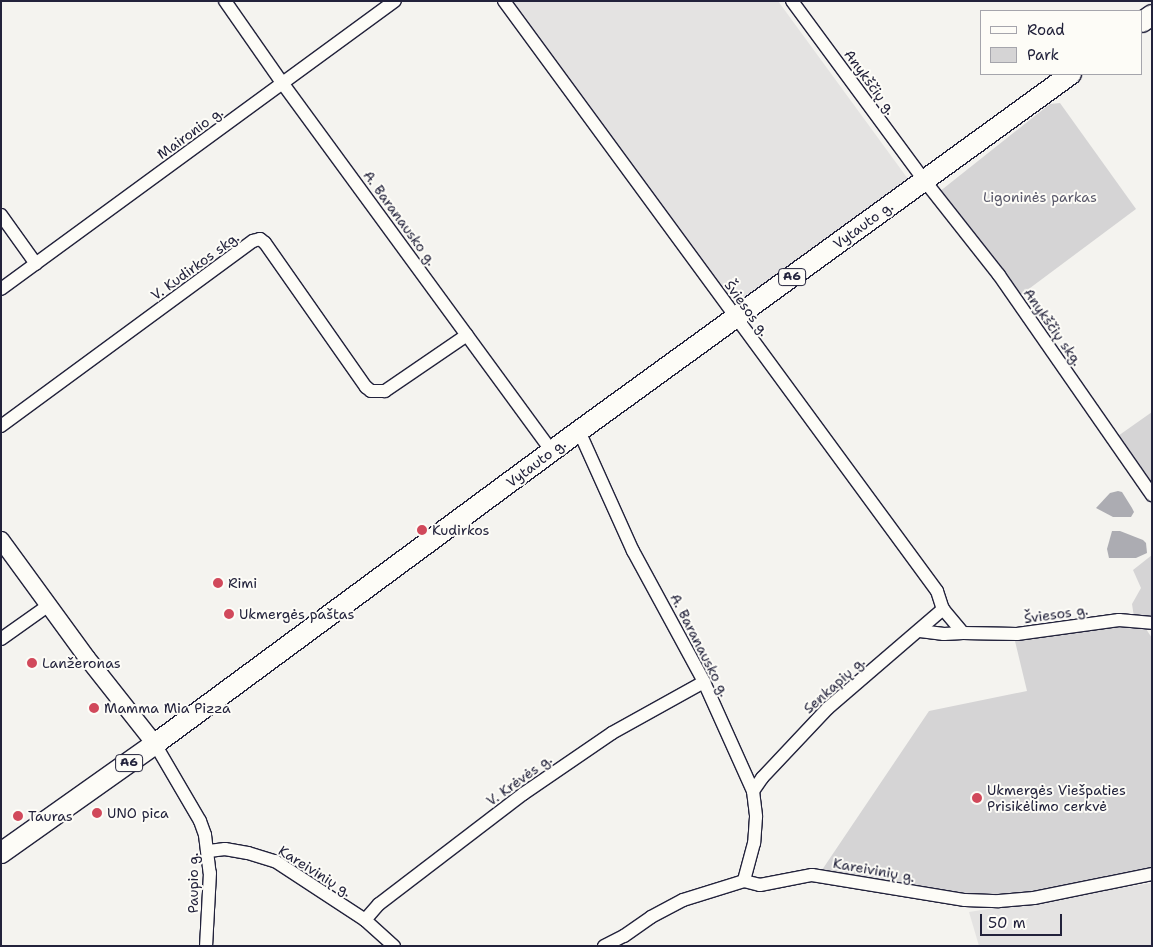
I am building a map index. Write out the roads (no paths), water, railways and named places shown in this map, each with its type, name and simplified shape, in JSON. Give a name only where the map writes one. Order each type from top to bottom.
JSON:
[{"type":"main road","name":"Vytauto g.","points":[[1,853],[155,744],[579,431],[1069,75]]},
{"type":"street","name":"A. Baranausko g.","points":[[225,1],[283,84],[552,451]]},
{"type":"street","name":"Maironio g.","points":[[1,289],[395,1]]},
{"type":"street","name":"Šviesos g.","points":[[504,1],[735,319],[937,591],[943,609],[963,633]]},
{"type":"street","name":"Anykščių g.","points":[[792,1],[924,180]]},
{"type":"street","name":"Anykščių skg.","points":[[924,180],[999,275],[1152,495]]},
{"type":"street","points":[[1,215],[36,264]]},
{"type":"street","name":"V. Kudirkos skg.","points":[[1,426],[253,242],[260,239],[266,243],[366,387],[371,391],[385,391],[467,335]]},
{"type":"street","name":"A. Baranausko g.","points":[[579,431],[633,551],[704,682],[753,791],[756,817],[754,843],[744,881]]},
{"type":"street","points":[[1,540],[48,605],[155,744]]},
{"type":"street","points":[[1,640],[48,605]]},
{"type":"street","name":"Senkapių g.","points":[[753,791],[762,778],[828,708],[920,631],[943,609]]},
{"type":"street","name":"Šviesos g.","points":[[920,631],[944,634],[1017,634],[1119,620],[1152,623]]},
{"type":"street","name":"V. Krėvės g.","points":[[365,920],[379,904],[532,788],[612,733],[704,682]]},
{"type":"street","name":"Paupio g.","points":[[155,744],[200,821],[209,851],[210,873],[206,946]]},
{"type":"street","name":"Kareivinių g.","points":[[209,851],[225,850],[248,853],[275,861],[365,920],[394,946]]},
{"type":"street","name":"Kareivinių g.","points":[[604,946],[683,900],[744,881],[760,885],[812,875],[965,900],[999,901],[1034,898],[1152,874]]},
{"type":"place","name":"Kudirkos","points":[[422,530]]},
{"type":"place","name":"Rimi","points":[[218,583]]},
{"type":"place","name":"Ukmergės paštas","points":[[229,614]]},
{"type":"place","name":"Lanžeronas","points":[[32,663]]},
{"type":"place","name":"Mamma Mia Pizza","points":[[94,708]]},
{"type":"place","name":"Ukmergės Viešpaties Prisikėlimo cerkvė","points":[[977,798]]},
{"type":"place","name":"UNO pica","points":[[97,813]]},
{"type":"place","name":"Tauras","points":[[18,816]]},
{"type":"park label","name":"Ligoninės parkas","points":[[1040,197]]}]
